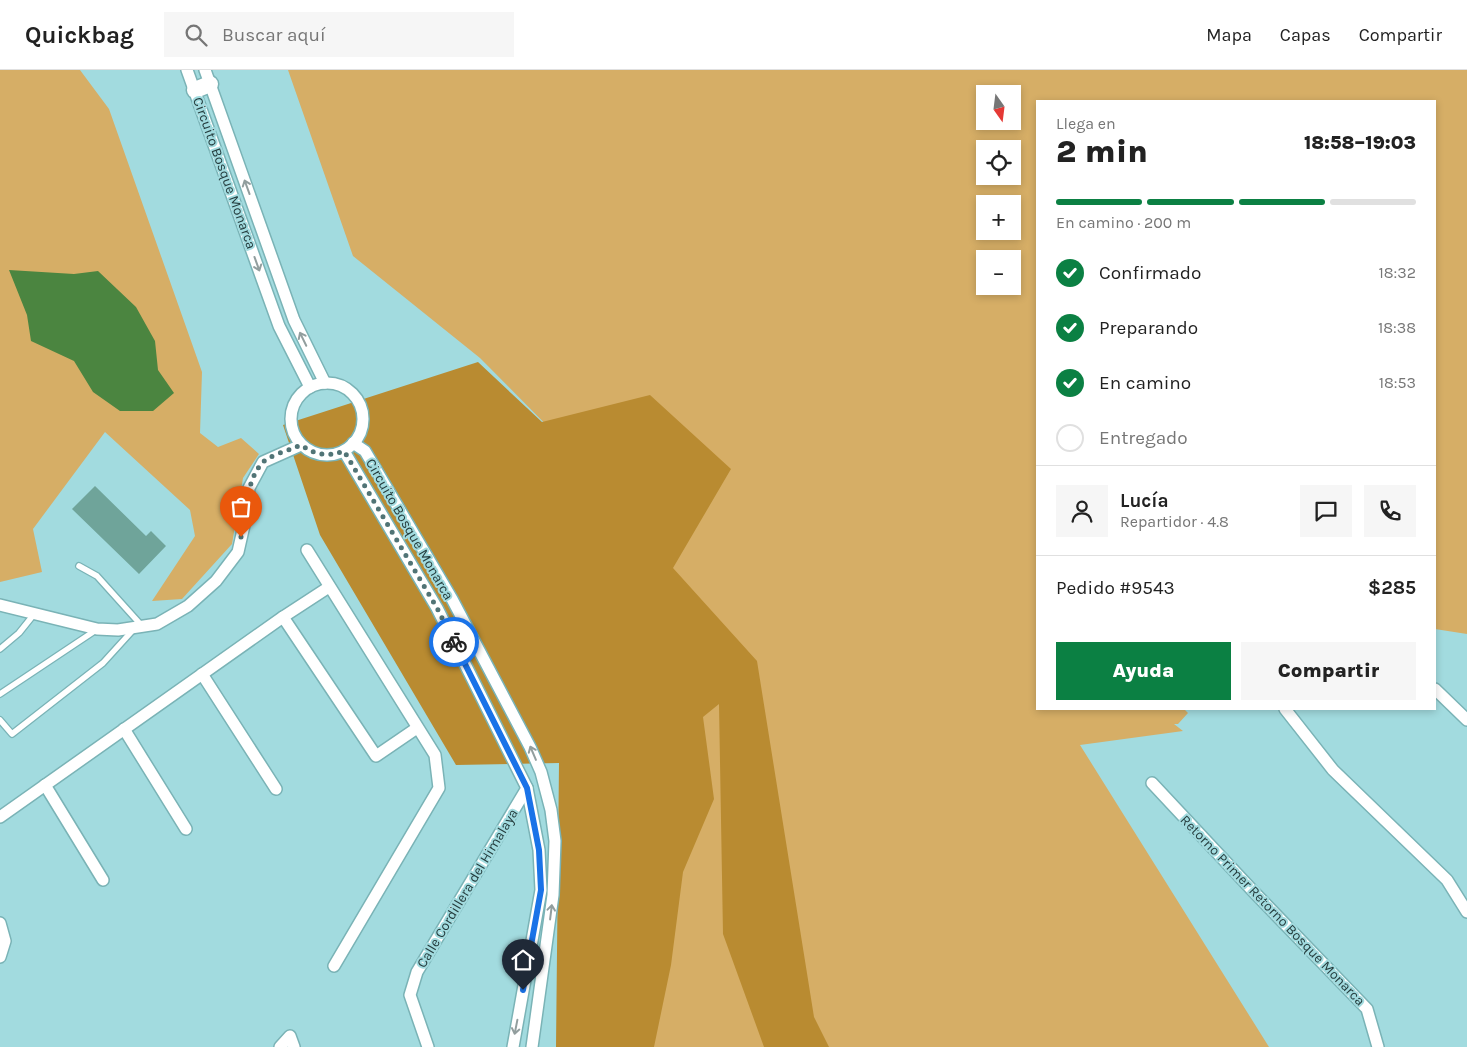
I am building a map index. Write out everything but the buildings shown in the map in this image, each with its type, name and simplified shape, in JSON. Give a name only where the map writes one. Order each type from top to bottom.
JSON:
[{"type":"street","name":"Circuito Bosque Monarca","points":[[187,70],[279,326],[310,387]]},
{"type":"street","name":"Circuito Bosque Monarca","points":[[208,77],[294,320],[325,383]]},
{"type":"street","points":[[194,90],[208,77]]},
{"type":"street","points":[[325,383],[337,384],[342,387],[356,398],[362,409],[363,421],[360,433],[344,451],[333,455],[321,455],[301,445],[293,434],[290,420],[292,407],[299,395],[310,387],[325,383]]},
{"type":"street","name":"Circuito Bosque Monarca","points":[[353,443],[365,451],[452,599],[530,747],[541,772],[551,810],[555,841],[553,895],[532,1047]]},
{"type":"street","points":[[0,605],[35,612],[97,629],[118,630],[157,624],[188,606],[216,581],[238,552],[245,521],[249,488],[263,462],[301,445]]},
{"type":"street","name":"Circuito Bosque Monarca","points":[[344,451],[437,608],[527,788],[539,850],[541,890],[513,1047]]},
{"type":"street","points":[[307,550],[434,755],[439,788],[334,966]]},
{"type":"street","points":[[0,817],[329,586]]},
{"type":"street","points":[[283,617],[376,756],[417,728]]},
{"type":"street","points":[[202,674],[276,789]]},
{"type":"street","points":[[1436,690],[1467,720]]},
{"type":"street","points":[[1286,710],[1332,770],[1447,880],[1467,912]]},
{"type":"street","points":[[124,729],[186,829]]},
{"type":"street","name":"Retorno Primer Retorno Bosque Monarca","points":[[1152,783],[1367,1009],[1378,1047]]},
{"type":"street","points":[[45,785],[103,880]]},
{"type":"street","name":"Calle Cordillera del Himalaya","points":[[428,1047],[410,995],[417,972],[527,788]]},
{"type":"street","points":[[0,923],[5,941],[0,957]]},
{"type":"street","points":[[280,1047],[290,1036],[294,1047]]},
{"type":"lane","points":[[0,720],[12,734],[103,663],[139,626],[97,576],[79,566]]},
{"type":"lane","points":[[0,649],[19,633],[35,612]]},
{"type":"lane","points":[[0,694],[97,629]]},
{"type":"shaded area","points":[[0,70],[80,70],[109,109],[202,372],[200,433],[218,447],[241,438],[259,454],[243,478],[232,544],[182,599],[152,601],[195,536],[190,510],[105,432],[33,529],[42,572],[0,582]]},
{"type":"shaded area","points":[[288,70],[1467,70],[1467,634],[1436,629],[1436,100],[1036,100],[1036,710],[1185,710],[1188,713],[1178,724],[1174,724],[1183,731],[1080,745],[1269,1047],[619,1047],[667,547],[480,358],[353,256]]},
{"type":"shaded area","points":[[9,270],[74,274],[98,271],[136,307],[155,341],[158,370],[174,393],[153,411],[120,411],[93,392],[74,361],[31,341],[27,315]]},
{"type":"shaded area","points":[[478,362],[542,422],[650,395],[731,469],[673,568],[757,661],[814,1017],[829,1047],[764,1047],[723,934],[719,704],[703,717],[714,799],[683,872],[671,965],[654,1047],[556,1047],[559,763],[456,765],[320,535],[283,425]]},
{"type":"way so far","points":[[241,537],[249,488],[263,462],[301,445],[321,455],[333,455],[344,451],[437,608],[454,642]]},
{"type":"route","points":[[454,642],[527,788],[539,850],[541,890],[523,990]]}]
